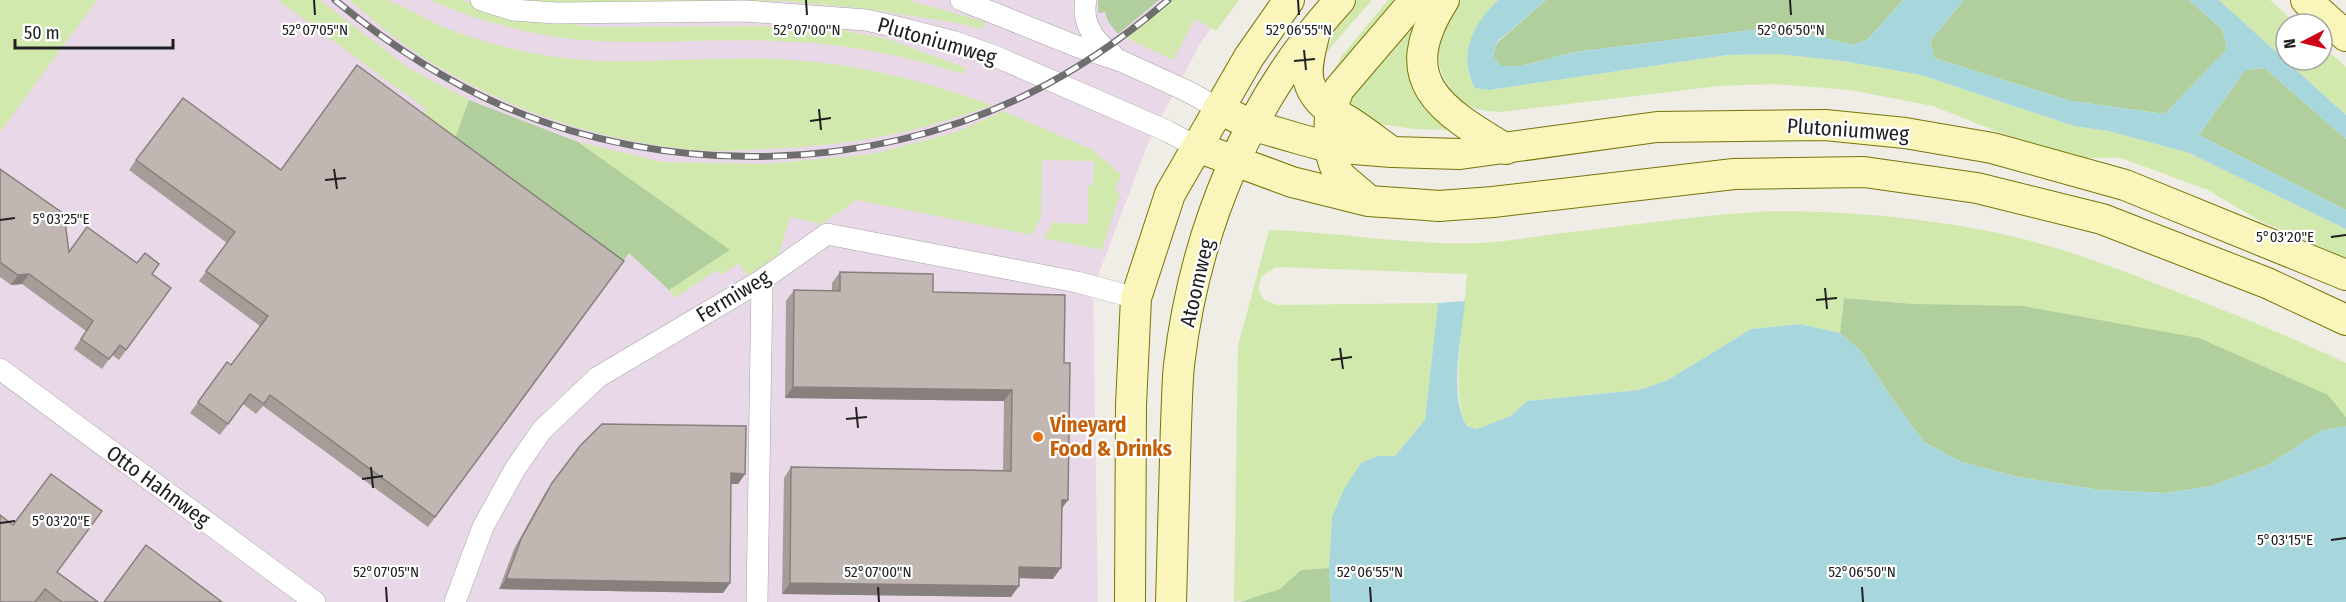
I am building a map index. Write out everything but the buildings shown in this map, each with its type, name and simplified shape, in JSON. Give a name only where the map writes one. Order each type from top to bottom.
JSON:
[{"type":"main road","points":[[1130,602],[1131,405],[1136,298],[1170,194],[1249,57],[1289,0]]},
{"type":"main road","name":"Atoomweg","points":[[1172,602],[1179,366],[1191,295],[1214,210],[1233,162],[1276,81],[1316,26],[1340,0]]},
{"type":"main road","points":[[1368,201],[1340,176],[1329,147],[1330,112],[1339,89],[1415,0]]},
{"type":"main road","points":[[1444,0],[1426,34],[1423,65],[1427,82],[1435,99],[1447,110],[1506,149]]},
{"type":"main road","points":[[2288,0],[2302,12]]},
{"type":"main road","points":[[2306,0],[2346,36]]},
{"type":"main road","points":[[1316,26],[1307,70],[1309,85],[1330,112],[1350,122],[1392,152]]},
{"type":"main road","points":[[2334,40],[2346,51]]},
{"type":"main road","name":"Plutoniumweg","points":[[1218,108],[1251,125],[1329,147],[1392,152],[1460,154],[1657,127],[1825,125],[1905,133],[1992,148],[2125,185],[2346,275]]},
{"type":"main road","name":"Plutoniumweg","points":[[1197,147],[1292,182],[1368,201],[1450,205],[1493,202],[1734,174],[1864,172],[1977,188],[2102,219],[2267,283],[2346,320]]},
{"type":"street","name":"Plutoniumweg","points":[[481,0],[513,10],[556,13],[746,11],[866,20],[955,42],[997,57],[1167,131],[1197,147]]},
{"type":"street","name":"Plutoniumweg","points":[[961,0],[1076,46],[1121,61],[1218,108]]},
{"type":"street","points":[[1086,0],[1084,14],[1094,38],[1121,61]]},
{"type":"street","name":"Fermiweg","points":[[455,602],[483,527],[515,469],[542,430],[598,377],[762,280],[827,234],[1077,282],[1136,298]]},
{"type":"street","points":[[757,602],[762,280]]},
{"type":"street","name":"Otto Hahnweg","points":[[0,369],[315,602]]},
{"type":"shaded area","points":[[0,0],[1231,0],[1201,42],[1150,138],[1093,289],[1098,602],[0,602]]},
{"type":"green space","points":[[0,0],[97,0],[0,132]]},
{"type":"green space","points":[[278,0],[320,0],[410,69],[469,100],[452,147],[418,122],[426,109]]},
{"type":"green space","points":[[349,0],[385,0],[467,36],[543,55],[600,61],[742,58],[827,63],[883,73],[938,87],[992,105],[908,131],[825,145],[718,151],[642,143],[539,115],[474,86],[419,55]]},
{"type":"green space","points":[[430,0],[461,0],[518,18],[594,27],[788,26],[841,30],[888,39],[966,68],[963,74],[870,51],[800,42],[731,40],[619,42],[554,37],[470,16]]},
{"type":"green space","points":[[507,0],[908,0],[985,22],[983,29],[860,8],[782,1],[557,4]]},
{"type":"green space","points":[[1098,0],[1159,0],[1118,34],[1108,21],[1105,12],[1098,13]]},
{"type":"green space","points":[[1172,0],[1239,0],[1216,31],[1195,19],[1173,60],[1127,38]]},
{"type":"green space","points":[[1357,0],[1372,0],[1324,55],[1343,15]]},
{"type":"green space","points":[[1388,0],[1407,0],[1324,87],[1342,56]]},
{"type":"green space","points":[[1461,0],[1498,0],[1482,20],[1471,41],[1467,64],[1475,88],[1489,90],[1728,55],[1778,54],[1843,61],[1921,75],[2074,126],[2108,131],[2189,153],[2346,229],[2346,258],[2260,221],[2208,190],[2121,158],[2085,158],[2029,144],[1933,106],[1850,90],[1776,84],[1719,86],[1500,112],[1481,110],[1464,102],[1450,88],[1439,60],[1438,50],[1443,30]]},
{"type":"green space","points":[[1546,0],[1903,0],[1868,39],[1853,45],[1801,32],[1752,30],[1574,52],[1521,66],[1501,66],[1493,57],[1497,43]]},
{"type":"green space","points":[[1964,0],[2189,0],[2222,29],[2227,49],[2165,114],[2071,101],[1934,58],[1930,41]]},
{"type":"green space","points":[[2219,0],[2270,0],[2284,12],[2274,12],[2274,50]]},
{"type":"green space","points":[[1422,13],[1410,45],[1409,78],[1420,99],[1456,130],[1414,129],[1379,124],[1338,108]]},
{"type":"green space","points":[[2334,56],[2346,67],[2346,115],[2299,72],[2334,72]]},
{"type":"green space","points":[[2265,68],[2346,139],[2346,210],[2199,135],[2245,70]]},
{"type":"green space","points":[[469,100],[578,142],[730,250],[669,290],[629,253],[617,269],[452,147]]},
{"type":"green space","points":[[1003,111],[1091,149],[1121,174],[1115,191],[1120,193],[1102,250],[1044,238],[1054,221],[1088,224],[1088,185],[1093,185],[1094,161],[1042,160],[1041,217],[1032,235],[857,200],[821,224],[790,217],[779,254],[748,275],[739,263],[721,275],[717,270],[675,298],[669,290],[729,250],[578,142],[663,162],[767,164],[872,154],[957,132]]},
{"type":"green space","points":[[1771,211],[1880,216],[1961,226],[2041,244],[2119,269],[2252,322],[2346,363],[2346,417],[2328,395],[1913,304],[1844,298],[1840,333],[1800,324],[1751,329],[1668,380],[1639,390],[1527,401],[1511,416],[1477,429],[1467,426],[1459,395],[1467,274],[1277,267],[1262,276],[1258,288],[1263,299],[1277,305],[1438,303],[1425,420],[1395,456],[1378,456],[1332,517],[1329,568],[1301,570],[1280,589],[1259,597],[1234,602],[1238,346],[1269,230],[1428,243],[1482,243],[1672,220]]},
{"type":"green space","points":[[1844,298],[1913,304],[2023,306],[2199,338],[2328,395],[2346,417],[2346,426],[2321,431],[2268,465],[2211,486],[2166,493],[2100,490],[2018,477],[1961,462],[1924,442],[1860,350],[1840,333]]},
{"type":"green space","points":[[1329,568],[1331,602],[1240,602],[1280,589],[1301,570]]},
{"type":"water","points":[[1498,0],[1546,0],[1497,42],[1493,57],[1501,66],[1521,66],[1574,52],[1752,30],[1801,32],[1853,45],[1868,39],[1903,0],[1964,0],[1930,41],[1934,58],[2071,101],[2165,114],[2227,49],[2222,29],[2189,0],[2219,0],[2274,50],[2274,72],[2299,72],[2346,115],[2346,139],[2265,68],[2245,70],[2199,135],[2346,210],[2346,229],[2189,153],[2108,131],[2074,126],[1921,75],[1843,61],[1778,54],[1728,55],[1489,90],[1475,88],[1467,64],[1468,52],[1475,30]]},
{"type":"water","points":[[1465,301],[1458,365],[1458,399],[1467,426],[1477,429],[1511,416],[1527,401],[1639,390],[1668,380],[1751,329],[1800,324],[1840,333],[1860,350],[1924,442],[1961,462],[2018,477],[2100,490],[2166,493],[2211,486],[2268,465],[2321,431],[2346,426],[2346,602],[1331,602],[1329,568],[1332,517],[1344,489],[1361,463],[1378,456],[1395,456],[1425,420],[1438,303]]},
{"type":"railway","points":[[335,0],[395,46],[438,73],[505,107],[568,130],[633,146],[700,154],[768,156],[835,151],[902,139],[966,120],[1028,94],[1065,74],[1135,27],[1168,0]]},
{"type":"place","name":"Vineyard Food & Drinks","points":[[1038,437]]}]
